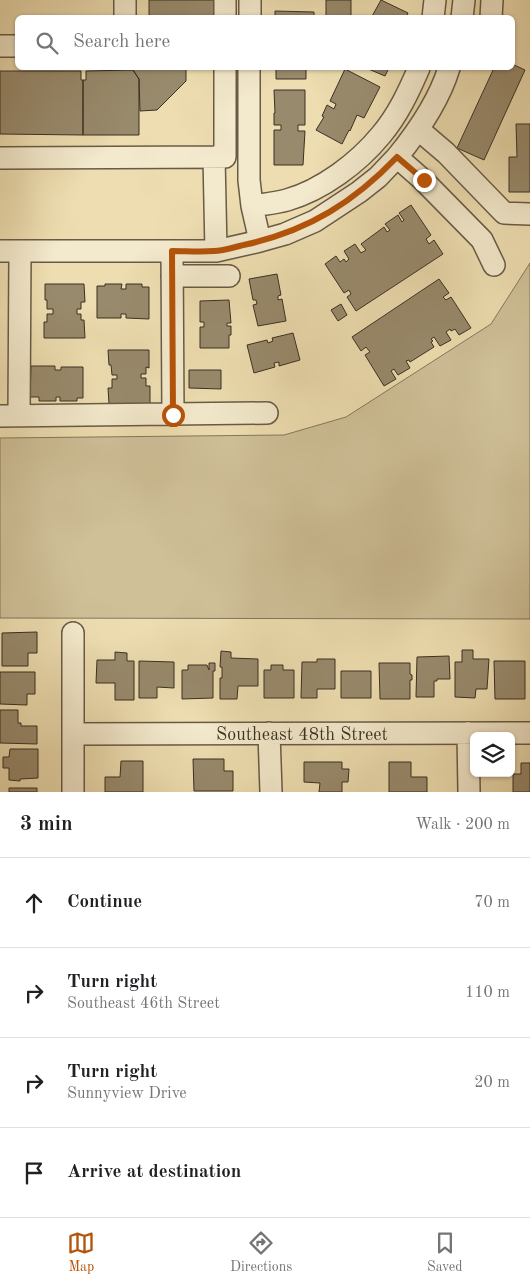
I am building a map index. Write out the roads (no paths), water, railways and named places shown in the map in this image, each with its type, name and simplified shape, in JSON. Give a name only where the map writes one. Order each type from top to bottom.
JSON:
[{"type":"street","points":[[125,0],[125,15]]},
{"type":"street","points":[[225,0],[225,15]]},
{"type":"street","points":[[250,0],[250,15]]},
{"type":"street","points":[[434,15],[435,0]]},
{"type":"street","points":[[462,15],[464,0]]},
{"type":"street","points":[[491,15],[492,0]]},
{"type":"street","points":[[0,46],[15,46]]},
{"type":"street","points":[[0,158],[225,157],[225,70]]},
{"type":"street","points":[[250,70],[249,180],[252,206],[260,241]]},
{"type":"street","points":[[252,206],[287,200],[319,187],[354,162],[382,134],[407,95],[418,70]]},
{"type":"street","points":[[267,413],[9,416],[10,251],[216,251],[285,234],[315,221],[378,177],[419,130],[448,70]]},
{"type":"street","points":[[419,130],[446,153],[504,213],[530,214]]},
{"type":"street","points":[[214,157],[216,251]]},
{"type":"street","points":[[397,157],[424,180],[482,240],[494,265]]},
{"type":"street","points":[[172,251],[173,415]]},
{"type":"street","points":[[172,276],[229,276]]},
{"type":"street","points":[[73,633],[73,792]]},
{"type":"street","name":"Southeast 48th Street","points":[[73,734],[530,733]]},
{"type":"street","points":[[269,734],[271,792]]},
{"type":"street","points":[[468,734],[469,792]]}]
